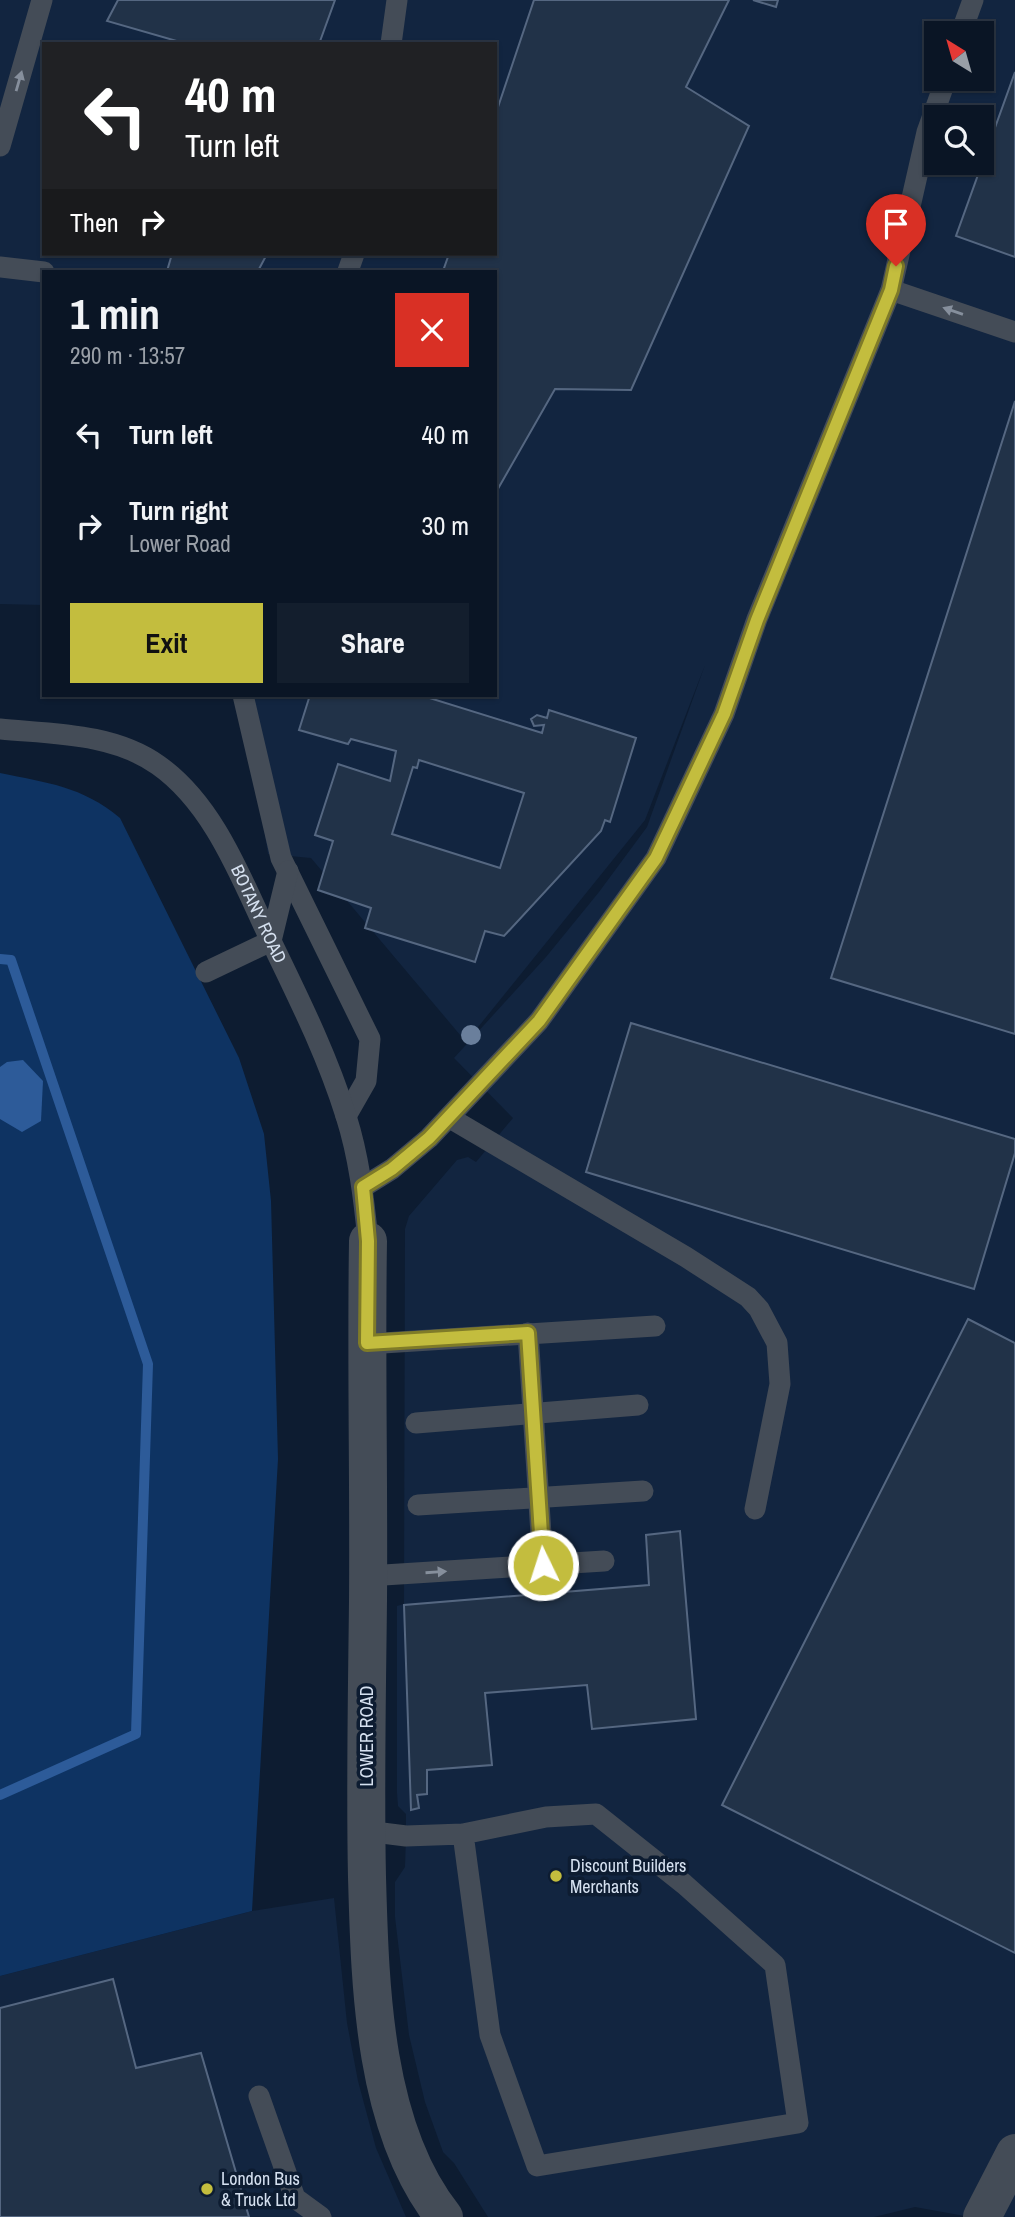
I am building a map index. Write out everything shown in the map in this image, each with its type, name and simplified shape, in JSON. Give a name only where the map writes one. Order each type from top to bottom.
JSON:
[{"type":"street","name":"LOWER ROAD","points":[[368,1241],[366,1831],[369,1932],[379,2043],[403,2139],[424,2187],[444,2217]]},
{"type":"street","points":[[982,2217],[1015,2152]]},
{"type":"lane","points":[[0,146],[42,0]]},
{"type":"lane","points":[[391,42],[397,0]]},
{"type":"lane","points":[[965,21],[973,0]]},
{"type":"lane","points":[[363,1187],[392,1169],[450,1118],[539,1021],[656,858],[724,714],[757,620],[891,290],[927,132],[942,91]]},
{"type":"lane","points":[[0,267],[42,272]]},
{"type":"lane","points":[[891,290],[1015,332]]},
{"type":"lane","points":[[241,697],[281,858],[370,1039],[366,1081],[346,1116]]},
{"type":"lane","name":"BOTANY ROAD","points":[[0,729],[86,737],[124,748],[158,764],[181,785],[203,812],[271,941],[319,1042],[346,1116],[363,1187],[368,1241]]},
{"type":"lane","points":[[206,972],[271,941],[288,871]]},
{"type":"lane","points":[[450,1118],[686,1257],[748,1297],[759,1310],[777,1343],[780,1384],[755,1509]]},
{"type":"lane","points":[[367,1343],[655,1326]]},
{"type":"lane","points":[[528,1333],[543,1565]]},
{"type":"lane","points":[[416,1423],[638,1405]]},
{"type":"lane","points":[[418,1505],[643,1491]]},
{"type":"lane","points":[[368,1576],[604,1561]]},
{"type":"lane","points":[[366,1831],[406,1836],[463,1834],[546,1817],[596,1814],[684,1884],[775,1965],[798,2123],[537,2166],[490,2035],[463,1834]]},
{"type":"lane","points":[[259,2096],[295,2198],[321,2217]]},
{"type":"shaded area","points":[[0,0],[1015,0],[1015,2217],[970,2217],[915,2207],[874,2217],[488,2217],[454,2163],[443,2152],[425,2102],[409,2035],[395,1917],[395,1882],[405,1867],[406,1836],[406,1814],[398,1806],[397,1793],[397,1606],[404,1604],[405,1229],[409,1216],[457,1160],[468,1157],[476,1162],[513,1118],[454,1058],[546,957],[647,827],[705,665],[645,820],[466,1042],[311,858],[268,854],[243,697],[497,697],[497,270],[42,270],[42,605],[0,604]]},
{"type":"shaded area","points":[[0,773],[78,792],[120,818],[239,1058],[264,1134],[271,1201],[278,1459],[252,1911],[0,1976]]},
{"type":"shaded area","points":[[23,1060],[43,1081],[41,1121],[22,1132],[0,1119],[0,1067],[7,1062]]},
{"type":"shaded area","points":[[334,1898],[347,2023],[358,2081],[376,2148],[406,2217],[0,2217],[0,1976],[252,1911]]},
{"type":"building","points":[[118,0],[335,0],[320,42],[180,42],[107,21]]},
{"type":"building","points":[[534,0],[729,0],[686,87],[749,126],[631,390],[555,389],[497,490],[497,270],[443,270],[448,256],[497,256],[497,110]]},
{"type":"building","points":[[753,0],[778,0],[776,7]]},
{"type":"building","points":[[1015,72],[1015,257],[956,236],[978,175],[994,175],[994,130]]},
{"type":"building","points":[[171,256],[266,256],[259,270],[167,270]]},
{"type":"building","points":[[1015,401],[1015,1034],[831,978]]},
{"type":"building","points":[[309,697],[426,697],[542,733],[544,725],[534,726],[531,719],[537,715],[547,718],[549,710],[636,738],[610,822],[605,820],[601,831],[504,936],[485,931],[475,962],[365,928],[371,908],[318,890],[333,841],[315,835],[338,764],[390,781],[396,751],[351,739],[348,744],[299,730]],"holes":[[[419,760],[524,793],[500,868],[392,834],[413,767],[417,768]]]},
{"type":"building","points":[[631,1023],[1015,1139],[1015,1153],[974,1289],[586,1172]]},
{"type":"building","points":[[968,1319],[1015,1343],[1015,1953],[722,1805]]},
{"type":"building","points":[[680,1531],[696,1719],[592,1729],[587,1685],[485,1693],[492,1765],[427,1770],[427,1794],[417,1795],[419,1808],[411,1810],[404,1605],[649,1585],[646,1535]]},
{"type":"building","points":[[113,1979],[136,2068],[201,2053],[249,2217],[0,2217],[0,2008]]},
{"type":"waterway","points":[[0,959],[11,960],[148,1364],[136,1734],[0,1795]]},
{"type":"place","name":"Discount Builders Merchants","points":[[556,1876]]},
{"type":"place","name":"London Bus & Truck Ltd","points":[[207,2189]]},
{"type":"route","points":[[543,1565],[528,1333],[367,1343],[368,1241],[363,1187],[392,1169],[429,1138],[539,1021],[656,858],[724,714],[757,620],[891,290],[896,266]]}]
